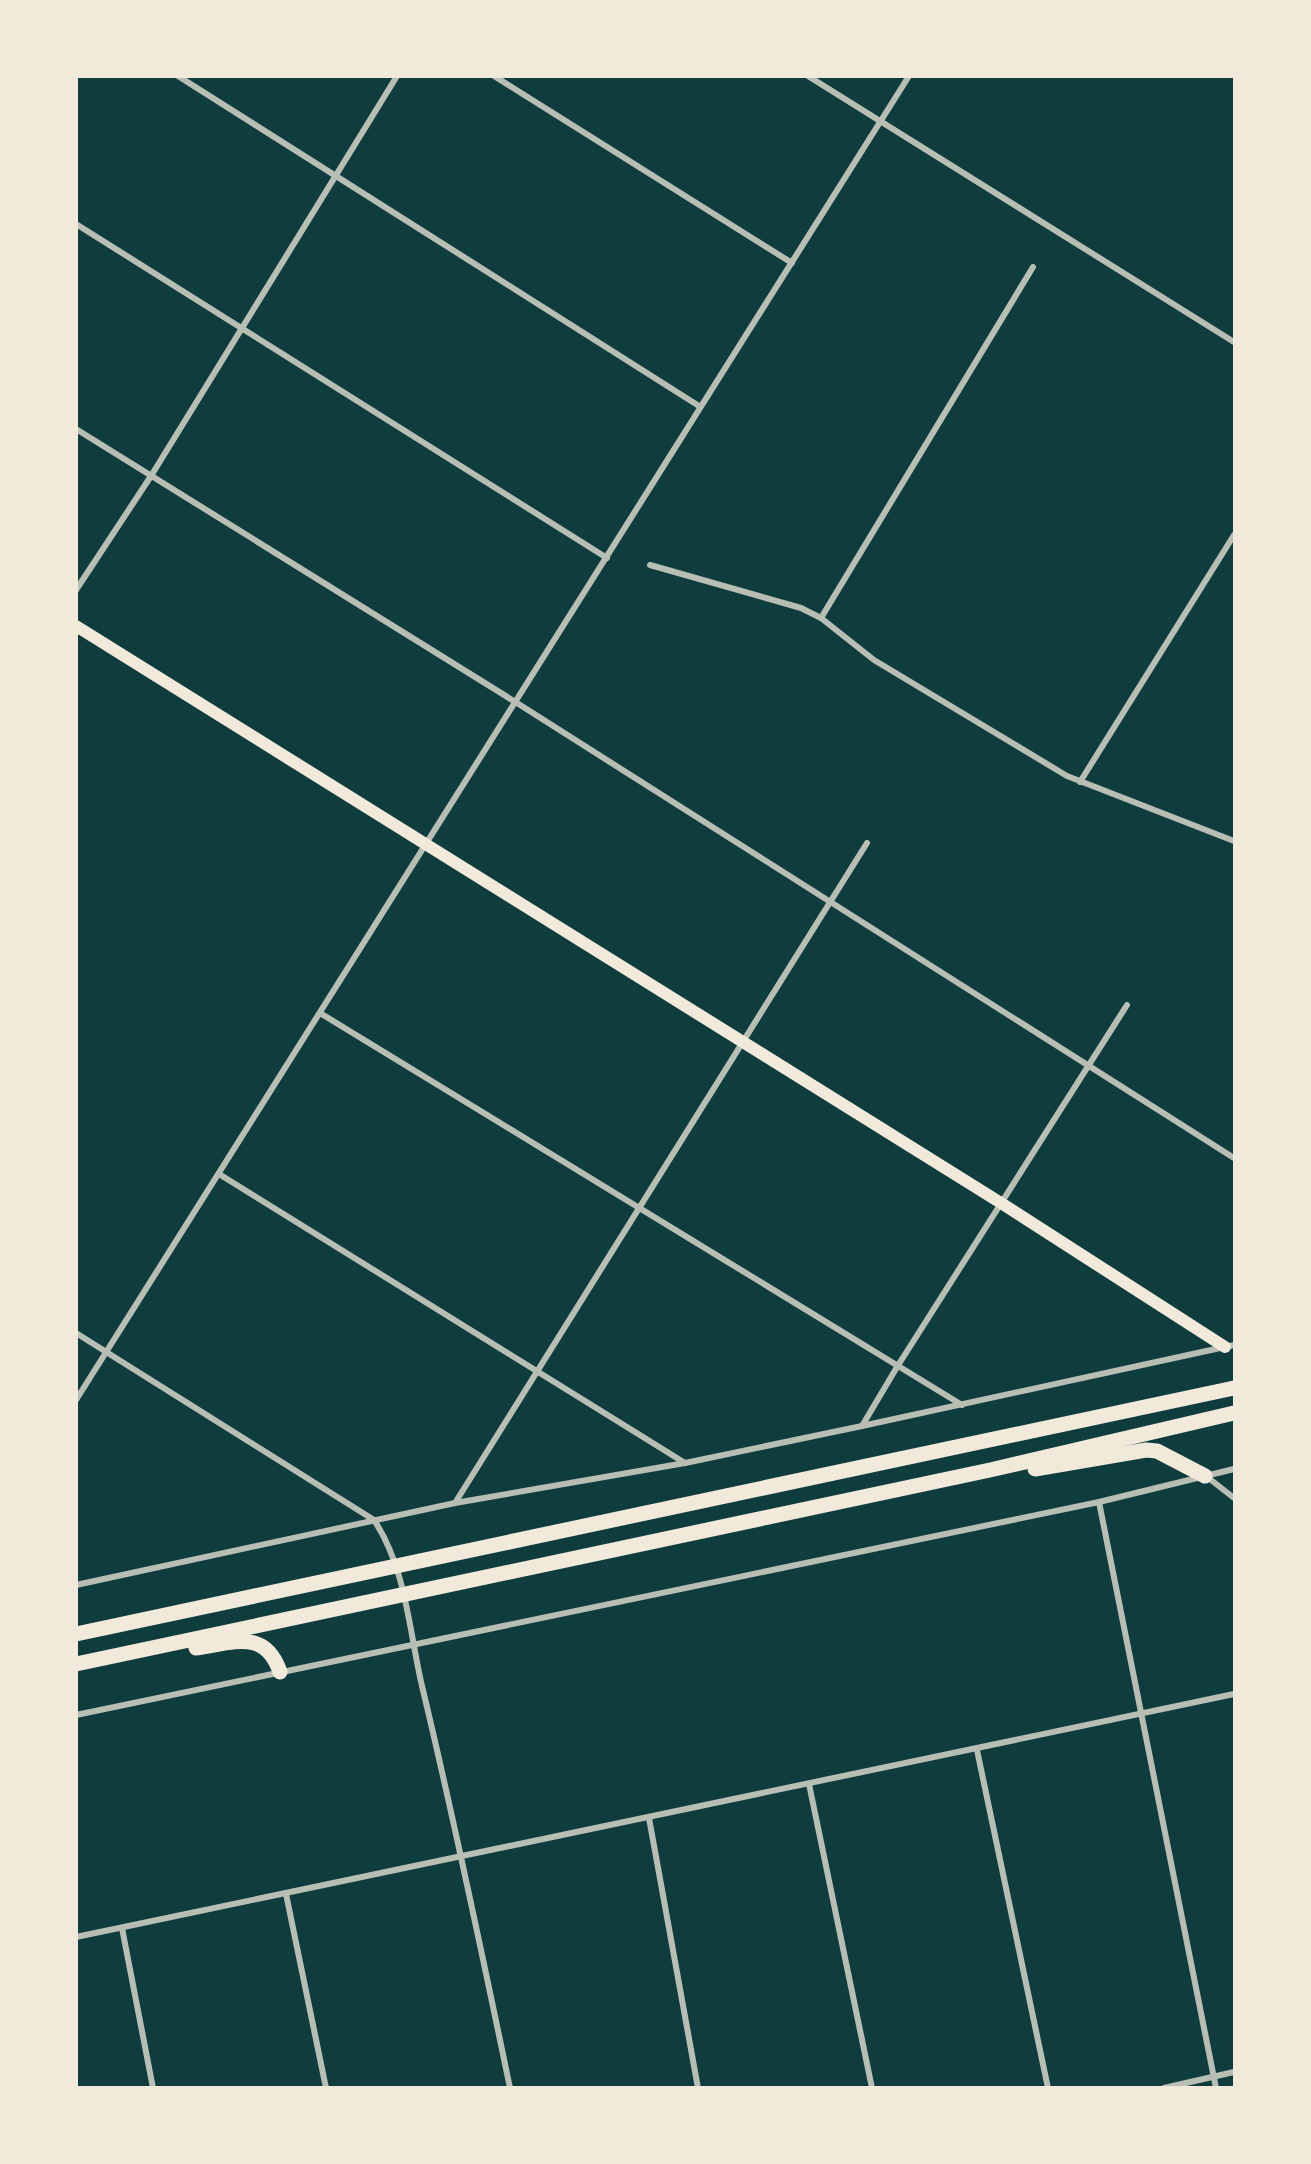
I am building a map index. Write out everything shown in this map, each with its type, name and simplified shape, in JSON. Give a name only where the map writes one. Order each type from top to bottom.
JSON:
[{"type":"main road","points":[[76,626],[1229,1346]]},
{"type":"main road","points":[[76,1634],[1234,1388]]},
{"type":"main road","points":[[76,1664],[990,1470],[1234,1413]]},
{"type":"main road","points":[[990,1470],[1023,1471],[1146,1450],[1157,1451],[1205,1476]]},
{"type":"main road","points":[[148,1649],[174,1651],[247,1641],[260,1643],[268,1649],[280,1672]]},
{"type":"street","points":[[178,76],[699,406]]},
{"type":"street","points":[[76,590],[151,476],[397,76]]},
{"type":"street","points":[[494,76],[792,263]]},
{"type":"street","points":[[808,76],[1234,342]]},
{"type":"street","points":[[76,1400],[517,703],[699,406],[909,76]]},
{"type":"street","points":[[76,224],[607,558]]},
{"type":"street","points":[[821,618],[1033,267]]},
{"type":"street","points":[[76,429],[517,703],[1234,1158]]},
{"type":"street","points":[[1080,782],[1234,535]]},
{"type":"street","points":[[650,565],[801,608],[821,618],[874,660],[1080,782],[1234,842]]},
{"type":"street","points":[[455,1503],[832,903],[867,843]]},
{"type":"street","points":[[862,1426],[897,1367],[1127,1005]]},
{"type":"street","points":[[320,1013],[962,1405]]},
{"type":"street","points":[[219,1174],[685,1463]]},
{"type":"street","points":[[76,1334],[374,1520],[387,1539],[403,1593],[413,1647],[462,1857],[510,2088]]},
{"type":"street","points":[[76,1585],[455,1503],[685,1463],[1229,1346]]},
{"type":"street","points":[[76,1715],[280,1672],[413,1647],[1099,1502],[1234,1469]]},
{"type":"street","points":[[1205,1476],[1234,1498]]},
{"type":"street","points":[[1099,1502],[1143,1713],[1216,2088]]},
{"type":"street","points":[[76,1937],[977,1750],[1234,1694]]},
{"type":"street","points":[[977,1750],[1048,2088]]},
{"type":"street","points":[[809,1784],[872,2088]]},
{"type":"street","points":[[649,1818],[698,2088]]},
{"type":"street","points":[[286,1894],[326,2088]]},
{"type":"street","points":[[122,1928],[153,2088]]},
{"type":"street","points":[[1164,2088],[1234,2072]]}]
